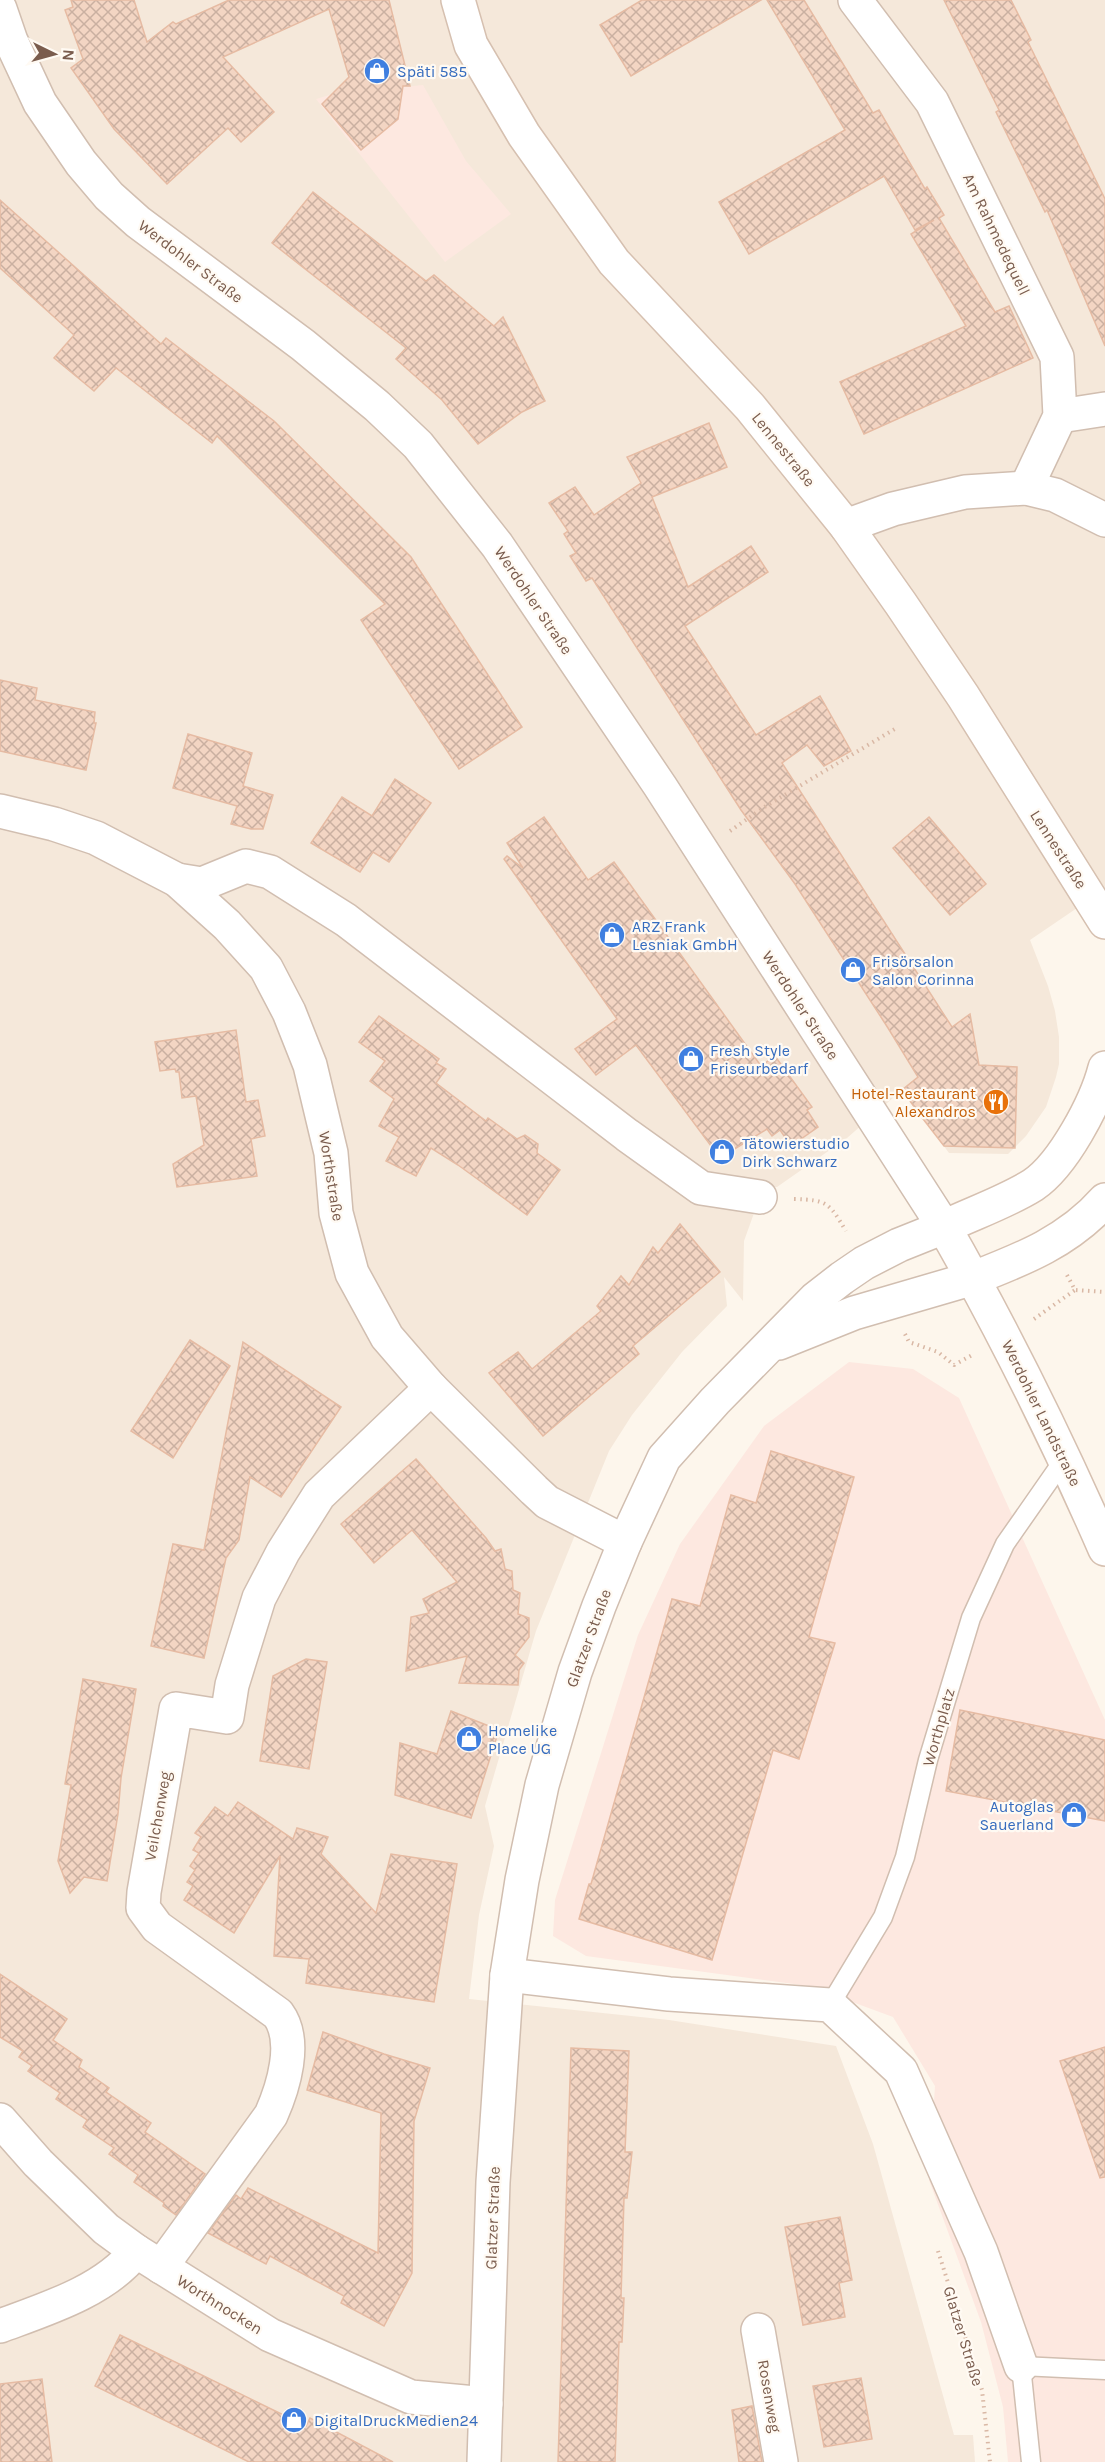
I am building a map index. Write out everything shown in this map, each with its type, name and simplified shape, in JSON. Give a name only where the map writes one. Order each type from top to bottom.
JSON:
[{"type":"street","name":"Lennestraße","points":[[458,0],[471,45],[524,135],[614,262],[750,407],[846,526],[963,696],[1103,921]]},
{"type":"street","name":"Am Rahmedequell","points":[[855,0],[932,102],[1057,357],[1060,416],[1026,488]]},
{"type":"street","name":"Werdohler Straße","points":[[0,9],[11,41],[40,103],[81,163],[109,196],[138,222],[303,345],[377,406],[418,445],[490,537],[660,786],[944,1227],[974,1278]]},
{"type":"street","points":[[1060,416],[1105,409]]},
{"type":"street","points":[[846,526],[893,509],[965,492],[1026,488],[1055,495],[1105,520]]},
{"type":"street","name":"Worthstraße","points":[[0,811],[54,824],[96,838],[177,880],[227,925],[266,968],[289,1012],[313,1076],[331,1153],[336,1213],[352,1273],[387,1337],[431,1388],[547,1502],[625,1542]]},
{"type":"street","name":"Worthstraße","points":[[177,880],[202,884],[246,866],[270,872],[346,920],[627,1135],[701,1188],[760,1197]]},
{"type":"street","points":[[944,1227],[1035,1184],[1075,1135],[1091,1107],[1105,1068]]},
{"type":"street","points":[[974,1278],[1031,1256],[1051,1245],[1074,1229],[1105,1200]]},
{"type":"street","name":"Glatzer Straße","points":[[484,2462],[493,2182],[507,1975],[522,1880],[542,1785],[575,1672],[625,1542],[664,1458],[715,1401],[770,1348],[815,1299],[864,1263],[899,1245],[944,1227]]},
{"type":"street","name":"Glatzer Straße","points":[[770,1348],[814,1328],[974,1278]]},
{"type":"street","name":"Werdohler Landstraße","points":[[974,1278],[1065,1458],[1105,1549]]},
{"type":"street","name":"Veilchenweg","points":[[148,2259],[271,2115],[285,2075],[287,2049],[285,2027],[278,2014],[157,1927],[143,1908],[176,1709],[227,1717],[232,1685],[259,1598],[283,1552],[319,1495],[431,1388]]},
{"type":"street","points":[[507,1975],[669,1995],[830,2006],[901,2071],[981,2252],[1021,2366]]},
{"type":"street","name":"Worthnocken","points":[[0,2120],[38,2163],[106,2229],[148,2259],[270,2335],[411,2397],[486,2404]]},
{"type":"street","points":[[0,2326],[78,2294],[123,2268],[148,2259]]},
{"type":"street","name":"Rosenweg","points":[[758,2330],[781,2462]]},
{"type":"lane","name":"Worthplatz","points":[[830,2006],[884,1917],[905,1857],[928,1760],[971,1618],[1005,1544],[1065,1458]]},
{"type":"lane","points":[[1031,2462],[1021,2366],[1105,2370]]},
{"type":"path","points":[[764,808],[898,727]]},
{"type":"path","points":[[760,1197],[819,1200],[832,1209],[864,1263]]},
{"type":"path","points":[[1005,1337],[1075,1290]]},
{"type":"path","points":[[887,1304],[909,1342],[938,1352],[954,1365]]},
{"type":"path","name":"Glatzer Straße","points":[[936,2242],[981,2390],[990,2462]]},
{"type":"shaded area","points":[[0,0],[1105,0],[1105,889],[1030,940],[1055,1011],[1059,1037],[1059,1064],[1056,1077],[1046,1107],[1026,1136],[1008,1154],[949,1153],[902,1090],[847,1138],[777,1187],[763,1188],[744,1241],[743,1301],[724,1277],[727,1306],[682,1352],[632,1415],[609,1451],[536,1631],[485,1806],[494,1846],[479,1915],[469,1999],[669,2020],[836,2046],[873,2144],[954,2435],[973,2435],[975,2462],[0,2462]]},
{"type":"shaded area","points":[[423,85],[466,161],[511,214],[445,262],[316,99],[333,94]]},
{"type":"shaded area","points":[[849,1362],[913,1369],[959,1398],[1105,1720],[1105,2462],[1008,2462],[1003,2407],[981,2322],[929,2180],[935,2086],[893,2017],[809,1986],[586,1956],[553,1936],[555,1900],[638,1635],[680,1544],[764,1426]]},
{"type":"building","points":[[71,0],[134,0],[147,42],[173,22],[176,24],[229,0],[389,0],[410,86],[403,86],[398,119],[361,150],[322,104],[349,77],[329,9],[223,57],[274,112],[241,142],[228,128],[167,184],[114,129],[71,68],[83,59],[65,10],[73,7]]},
{"type":"building","points":[[642,0],[761,0],[631,76],[600,25]]},
{"type":"building","points":[[767,0],[804,0],[873,113],[879,110],[925,189],[927,187],[944,215],[939,218],[995,312],[1009,306],[1033,358],[864,434],[840,382],[966,326],[911,234],[934,220],[915,230],[884,176],[749,254],[719,202],[845,130]]},
{"type":"building","points":[[944,0],[1011,0],[1031,40],[1028,42],[1105,199],[1105,346],[1047,210],[1045,212],[996,112],[999,110]]},
{"type":"building","points":[[313,192],[426,281],[434,275],[494,326],[503,317],[545,401],[522,412],[478,444],[442,400],[396,359],[406,348],[272,243]]},
{"type":"building","points":[[0,200],[161,344],[166,338],[274,421],[411,557],[522,727],[459,769],[361,620],[385,604],[217,436],[212,443],[116,368],[94,391],[54,358],[74,335],[0,268]]},
{"type":"building","points":[[709,423],[727,467],[652,497],[688,587],[751,546],[768,572],[685,626],[756,735],[820,696],[851,751],[824,766],[807,745],[782,763],[952,1027],[970,1014],[979,1065],[1017,1067],[1015,1148],[944,1146],[920,1115],[902,1090],[918,1077],[888,1028],[795,884],[741,810],[592,578],[586,581],[570,556],[576,553],[564,534],[568,531],[549,503],[575,487],[594,515],[641,483],[627,457]]},
{"type":"building","points":[[0,680],[37,688],[35,700],[95,712],[94,723],[96,723],[86,770],[0,751]]},
{"type":"building","points":[[188,734],[252,753],[243,786],[273,795],[263,829],[251,829],[231,824],[237,806],[173,788]]},
{"type":"building","points":[[395,779],[431,803],[389,862],[373,852],[360,872],[311,843],[342,797],[372,816]]},
{"type":"building","points":[[544,817],[588,880],[614,862],[761,1066],[775,1056],[812,1107],[807,1110],[818,1127],[791,1146],[780,1130],[772,1136],[767,1129],[720,1158],[636,1045],[596,1075],[575,1049],[617,1019],[504,859],[507,856],[523,868],[507,843]]},
{"type":"building","points":[[929,817],[986,884],[950,915],[893,848]]},
{"type":"building","points":[[379,1016],[439,1059],[436,1063],[446,1069],[436,1083],[486,1121],[488,1118],[517,1139],[525,1135],[538,1144],[537,1153],[560,1170],[527,1215],[431,1148],[416,1176],[386,1161],[399,1137],[379,1126],[394,1099],[370,1081],[385,1061],[359,1042]]},
{"type":"building","points":[[236,1030],[246,1102],[258,1100],[265,1136],[251,1139],[257,1176],[177,1187],[173,1164],[204,1145],[196,1096],[182,1098],[179,1072],[175,1069],[160,1071],[155,1042]]},
{"type":"building","points":[[680,1224],[720,1272],[633,1346],[639,1354],[543,1436],[489,1373],[518,1352],[532,1369],[601,1311],[597,1306],[621,1276],[629,1285],[653,1247],[658,1253]]},
{"type":"building","points":[[190,1340],[230,1366],[173,1458],[131,1431]]},
{"type":"building","points":[[243,1342],[341,1407],[281,1497],[250,1477],[239,1540],[226,1558],[204,1658],[151,1646],[173,1544],[204,1550]]},
{"type":"building","points":[[771,1451],[854,1477],[809,1637],[835,1643],[799,1759],[773,1750],[712,1960],[579,1919],[672,1599],[700,1606],[731,1495],[756,1503]]},
{"type":"building","points":[[416,1459],[495,1551],[501,1549],[505,1569],[512,1571],[513,1590],[520,1593],[518,1614],[529,1618],[529,1637],[515,1655],[524,1663],[519,1670],[518,1685],[459,1683],[467,1656],[406,1671],[411,1617],[429,1613],[423,1599],[457,1582],[412,1530],[374,1563],[341,1524]]},
{"type":"building","points":[[306,1659],[327,1662],[309,1769],[260,1761],[273,1676]]},
{"type":"building","points":[[83,1679],[136,1689],[107,1881],[84,1877],[70,1893],[58,1861],[71,1785],[65,1784]]},
{"type":"building","points":[[960,1710],[1105,1740],[1105,1821],[946,1791]]},
{"type":"building","points":[[451,1711],[499,1730],[471,1818],[395,1795],[400,1743],[437,1754]]},
{"type":"building","points":[[238,1802],[293,1839],[297,1828],[328,1837],[321,1854],[376,1913],[391,1854],[457,1864],[434,2002],[306,1983],[309,1959],[274,1956],[280,1856],[234,1933],[184,1900],[193,1886],[187,1882],[195,1870],[190,1866],[199,1853],[193,1850],[201,1837],[195,1833],[215,1807],[228,1816]]},
{"type":"building","points":[[0,1974],[67,2019],[53,2040],[82,2060],[79,2067],[109,2088],[106,2092],[151,2123],[145,2132],[205,2174],[176,2215],[163,2206],[164,2203],[134,2182],[138,2175],[109,2154],[114,2148],[83,2127],[87,2120],[56,2099],[60,2093],[28,2071],[32,2066],[19,2057],[23,2051],[0,2037]]},
{"type":"building","points":[[323,2032],[430,2068],[414,2121],[412,2273],[384,2326],[341,2303],[344,2296],[270,2256],[266,2264],[208,2233],[236,2195],[241,2199],[248,2188],[378,2253],[381,2113],[307,2090]]},
{"type":"building","points":[[1105,2047],[1105,2177],[1100,2178],[1060,2061]]},
{"type":"building","points":[[571,2048],[629,2051],[625,2152],[632,2152],[627,2198],[624,2198],[621,2298],[624,2298],[622,2342],[619,2342],[615,2462],[558,2462]]},
{"type":"building","points":[[840,2217],[852,2280],[839,2283],[845,2317],[803,2325],[785,2227]]},
{"type":"building","points":[[120,2335],[306,2426],[310,2418],[393,2462],[249,2462],[95,2386]]},
{"type":"building","points":[[861,2378],[872,2439],[824,2447],[813,2386]]},
{"type":"building","points":[[42,2379],[52,2462],[0,2462],[0,2384]]},
{"type":"building","points":[[752,2406],[762,2462],[739,2462],[732,2410]]},
{"type":"place","name":"Späti 585","points":[[377,71]]},
{"type":"place","name":"ARZ Frank Lesniak GmbH","points":[[612,935]]},
{"type":"place","name":"Frisörsalon Salon Corinna","points":[[853,970]]},
{"type":"place","name":"Fresh Style Friseurbedarf","points":[[691,1059]]},
{"type":"place","name":"Hotel-Restaurant Alexandros","points":[[996,1102]]},
{"type":"place","name":"Tätowierstudio Dirk Schwarz","points":[[722,1152]]},
{"type":"place","name":"Homelike Place UG","points":[[469,1739]]},
{"type":"place","name":"Autoglas Sauerland","points":[[1074,1815]]},
{"type":"place","name":"DigitalDruckMedien24","points":[[294,2420]]}]
